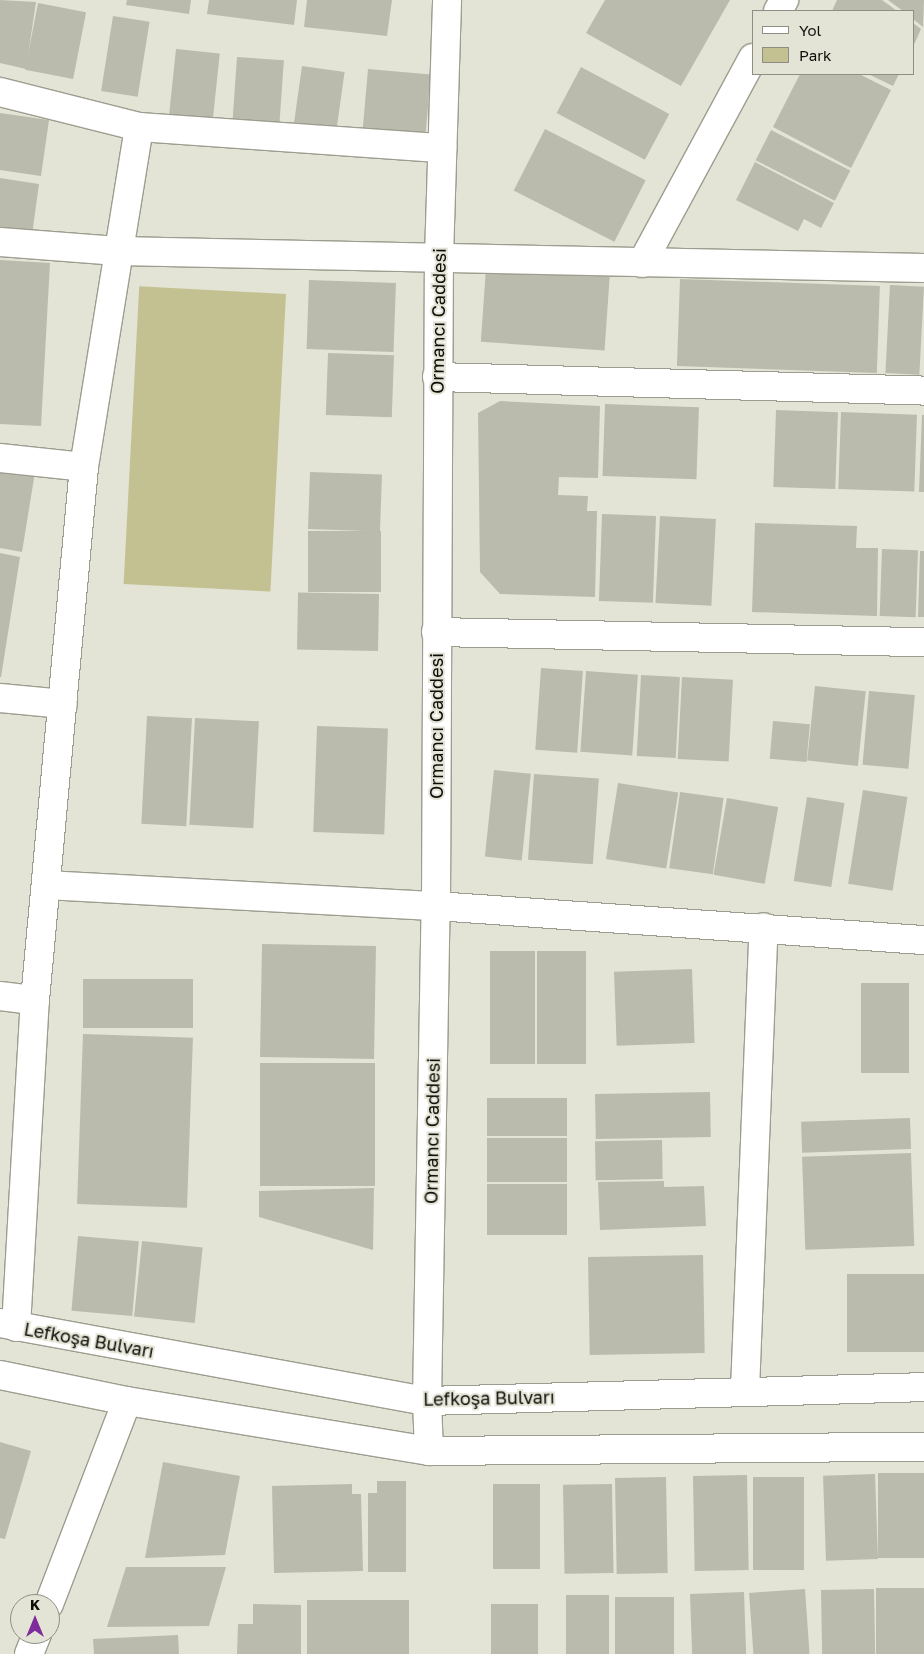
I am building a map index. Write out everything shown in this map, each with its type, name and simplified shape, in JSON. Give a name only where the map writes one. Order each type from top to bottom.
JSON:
[{"type":"street","name":"Ormancı Caddesi","points":[[429,1452],[427,1401],[436,906],[438,257],[447,0]]},
{"type":"street","points":[[642,263],[752,60]]},
{"type":"street","points":[[0,92],[139,128],[442,148]]},
{"type":"street","points":[[8,1325],[35,1000],[84,467],[139,128]]},
{"type":"street","points":[[0,242],[118,251],[924,268]]},
{"type":"street","points":[[437,378],[924,391]]},
{"type":"street","points":[[0,458],[84,467]]},
{"type":"street","points":[[436,632],[924,642]]},
{"type":"street","points":[[0,698],[63,704]]},
{"type":"street","points":[[46,885],[436,906],[924,940]]},
{"type":"street","points":[[744,1390],[764,928]]},
{"type":"street","points":[[0,996],[35,1000]]},
{"type":"street","name":"Lefkoşa Bulvarı","points":[[8,1325],[427,1401],[744,1390],[924,1387]]},
{"type":"street","points":[[0,1375],[127,1401],[429,1452],[924,1447]]},
{"type":"street","points":[[53,1594],[127,1401]]},
{"type":"green space","points":[[139,286],[286,294],[270,592],[124,584]]},
{"type":"building","points":[[0,0],[36,2],[26,69],[0,63]]},
{"type":"building","points":[[127,0],[191,0],[189,14],[126,5]]},
{"type":"building","points":[[209,0],[297,0],[294,25],[207,14]]},
{"type":"building","points":[[307,0],[392,0],[387,36],[304,27]]},
{"type":"building","points":[[605,0],[730,0],[681,86],[586,33]]},
{"type":"building","points":[[837,0],[882,0],[896,10],[832,10]]},
{"type":"building","points":[[888,0],[924,0],[923,27],[914,20],[914,10],[902,10]]},
{"type":"building","points":[[38,3],[86,12],[73,79],[25,70]]},
{"type":"building","points":[[113,16],[150,22],[138,97],[101,91]]},
{"type":"building","points":[[914,24],[921,29],[914,45]]},
{"type":"building","points":[[176,49],[220,54],[212,125],[168,121]]},
{"type":"building","points":[[237,57],[284,60],[279,127],[232,124]]},
{"type":"building","points":[[302,66],[345,72],[336,133],[293,127]]},
{"type":"building","points":[[581,67],[669,114],[645,160],[557,113]]},
{"type":"building","points":[[368,69],[431,74],[425,135],[363,130]]},
{"type":"building","points":[[799,75],[861,75],[891,90],[851,168],[773,127]]},
{"type":"building","points":[[870,75],[898,75],[893,86]]},
{"type":"building","points":[[0,113],[49,120],[41,176],[0,170]]},
{"type":"building","points":[[545,129],[646,180],[614,242],[514,190]]},
{"type":"building","points":[[771,130],[850,170],[835,201],[756,160]]},
{"type":"building","points":[[755,162],[834,203],[821,228],[804,219],[798,231],[736,200]]},
{"type":"building","points":[[0,178],[39,184],[32,235],[0,230]]},
{"type":"building","points":[[0,260],[50,263],[41,426],[0,424]]},
{"type":"building","points":[[486,268],[610,277],[605,350],[481,342]]},
{"type":"building","points":[[680,279],[880,286],[877,373],[677,366]]},
{"type":"building","points":[[309,280],[396,283],[394,352],[307,349]]},
{"type":"building","points":[[890,285],[924,287],[919,375],[885,373]]},
{"type":"building","points":[[328,353],[394,355],[392,417],[326,415]]},
{"type":"building","points":[[500,401],[600,406],[598,478],[559,477],[558,495],[588,496],[587,511],[597,511],[595,597],[500,594],[480,572],[478,413]]},
{"type":"building","points":[[605,404],[699,407],[696,479],[602,476]]},
{"type":"building","points":[[776,410],[838,412],[835,489],[773,487]]},
{"type":"building","points":[[841,412],[917,415],[914,492],[838,489]]},
{"type":"building","points":[[922,415],[924,415],[924,492],[919,492]]},
{"type":"building","points":[[0,470],[35,472],[22,552],[0,548]]},
{"type":"building","points":[[310,472],[382,475],[380,531],[308,529]]},
{"type":"building","points":[[602,514],[656,516],[653,603],[599,601]]},
{"type":"building","points":[[660,516],[716,519],[711,606],[655,603]]},
{"type":"building","points":[[755,523],[857,526],[856,548],[878,548],[877,616],[752,612]]},
{"type":"building","points":[[308,531],[381,531],[381,592],[308,592]]},
{"type":"building","points":[[882,549],[918,550],[916,617],[880,616]]},
{"type":"building","points":[[920,551],[924,551],[924,617],[918,617]]},
{"type":"building","points":[[0,553],[20,557],[1,677],[0,677]]},
{"type":"building","points":[[298,593],[379,594],[378,651],[297,650]]},
{"type":"building","points":[[541,668],[583,671],[577,753],[535,750]]},
{"type":"building","points":[[586,671],[638,675],[632,755],[580,752]]},
{"type":"building","points":[[641,675],[680,677],[676,758],[637,756]]},
{"type":"building","points":[[682,677],[733,680],[729,762],[678,759]]},
{"type":"building","points":[[815,686],[866,691],[858,766],[807,761]]},
{"type":"building","points":[[869,691],[915,695],[908,769],[863,765]]},
{"type":"building","points":[[147,716],[192,718],[186,826],[141,824]]},
{"type":"building","points":[[195,718],[259,721],[253,828],[189,825]]},
{"type":"building","points":[[773,721],[810,724],[807,762],[770,759]]},
{"type":"building","points":[[317,726],[388,728],[384,834],[313,832]]},
{"type":"building","points":[[494,770],[531,774],[522,860],[485,857]]},
{"type":"building","points":[[534,774],[599,779],[593,864],[528,860]]},
{"type":"building","points":[[618,783],[678,793],[666,869],[606,859]]},
{"type":"building","points":[[863,790],[907,797],[893,891],[848,884]]},
{"type":"building","points":[[680,792],[724,798],[713,874],[669,868]]},
{"type":"building","points":[[807,797],[845,803],[831,887],[794,881]]},
{"type":"building","points":[[727,798],[778,807],[765,884],[713,875]]},
{"type":"building","points":[[262,944],[376,946],[374,1059],[260,1057]]},
{"type":"building","points":[[490,951],[535,951],[535,1064],[490,1064]]},
{"type":"building","points":[[537,951],[586,951],[586,1064],[537,1064]]},
{"type":"building","points":[[692,969],[695,1043],[617,1046],[614,972]]},
{"type":"building","points":[[83,979],[193,979],[193,1028],[83,1028]]},
{"type":"building","points":[[861,983],[909,983],[909,1073],[861,1073]]},
{"type":"building","points":[[83,1034],[193,1038],[187,1208],[77,1204]]},
{"type":"building","points":[[260,1063],[375,1063],[375,1186],[260,1186]]},
{"type":"building","points":[[710,1092],[711,1137],[596,1139],[595,1094]]},
{"type":"building","points":[[487,1098],[567,1098],[567,1136],[487,1136]]},
{"type":"building","points":[[910,1118],[911,1149],[802,1153],[801,1122]]},
{"type":"building","points":[[487,1138],[567,1138],[567,1182],[487,1182]]},
{"type":"building","points":[[662,1140],[663,1179],[596,1180],[595,1141]]},
{"type":"building","points":[[911,1153],[914,1246],[805,1250],[802,1157]]},
{"type":"building","points":[[664,1181],[664,1187],[704,1186],[706,1226],[600,1230],[598,1182]]},
{"type":"building","points":[[487,1184],[567,1184],[567,1235],[487,1235]]},
{"type":"building","points":[[374,1188],[373,1250],[259,1217],[259,1191]]},
{"type":"building","points":[[78,1236],[139,1241],[132,1316],[71,1311]]},
{"type":"building","points":[[142,1241],[203,1247],[195,1323],[134,1317]]},
{"type":"building","points":[[703,1255],[705,1353],[590,1355],[588,1257]]},
{"type":"building","points":[[847,1274],[924,1274],[924,1352],[847,1352]]},
{"type":"building","points":[[0,1442],[31,1451],[5,1539],[0,1538]]},
{"type":"building","points":[[163,1462],[240,1476],[225,1555],[145,1558]]},
{"type":"building","points":[[878,1473],[924,1473],[924,1558],[878,1558]]},
{"type":"building","points":[[875,1474],[878,1559],[826,1561],[823,1476]]},
{"type":"building","points":[[747,1475],[749,1570],[695,1571],[693,1476]]},
{"type":"building","points":[[666,1477],[668,1573],[617,1574],[615,1478]]},
{"type":"building","points":[[753,1477],[804,1477],[804,1570],[753,1570]]},
{"type":"building","points":[[377,1481],[406,1481],[406,1572],[368,1572],[368,1493],[377,1493]]},
{"type":"building","points":[[352,1484],[352,1494],[361,1494],[363,1571],[274,1573],[272,1486]]},
{"type":"building","points":[[493,1484],[540,1484],[540,1569],[493,1569]]},
{"type":"building","points":[[612,1484],[614,1573],[565,1574],[563,1485]]},
{"type":"building","points":[[126,1567],[226,1567],[209,1626],[107,1627]]},
{"type":"building","points":[[876,1588],[924,1588],[924,1654],[876,1654]]},
{"type":"building","points":[[805,1589],[810,1654],[753,1654],[749,1593]]},
{"type":"building","points":[[874,1589],[875,1654],[822,1654],[821,1590]]},
{"type":"building","points":[[744,1592],[746,1654],[692,1654],[690,1594]]},
{"type":"building","points":[[566,1595],[609,1595],[609,1654],[566,1654]]},
{"type":"building","points":[[615,1597],[674,1597],[674,1654],[615,1654]]},
{"type":"building","points":[[307,1600],[409,1600],[409,1654],[307,1654]]},
{"type":"building","points":[[253,1604],[301,1605],[301,1654],[237,1654],[238,1624],[253,1624]]},
{"type":"building","points":[[491,1604],[538,1604],[538,1654],[491,1654]]},
{"type":"building","points":[[178,1635],[179,1654],[94,1654],[93,1639]]}]
